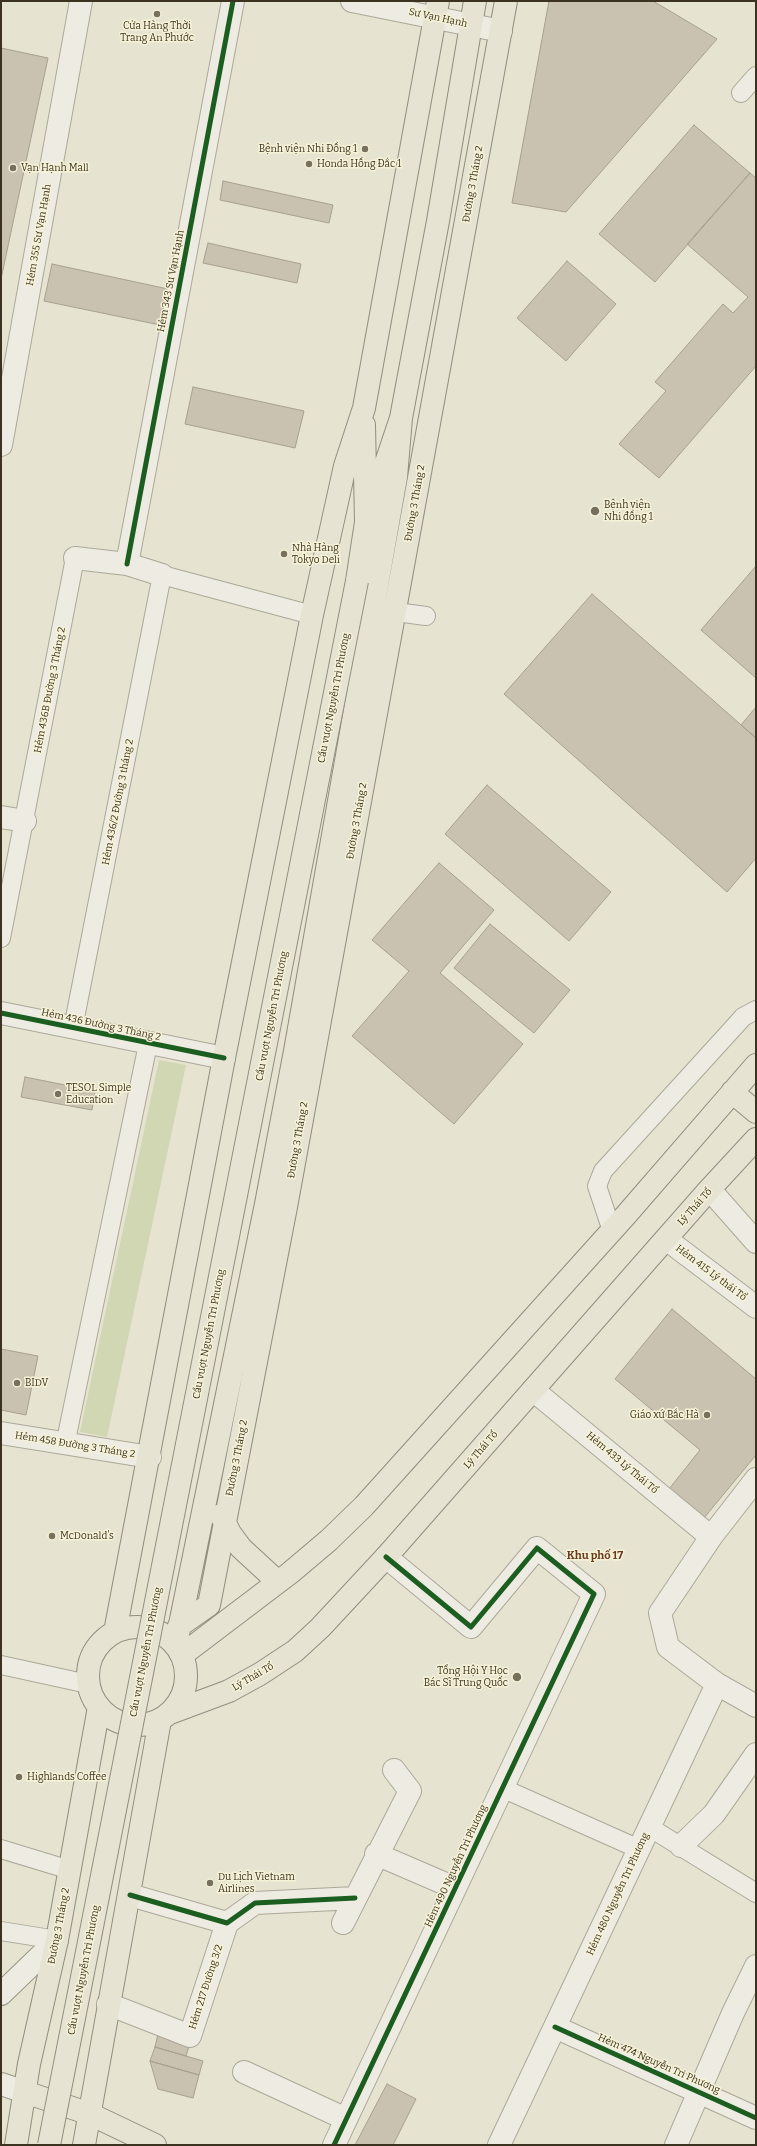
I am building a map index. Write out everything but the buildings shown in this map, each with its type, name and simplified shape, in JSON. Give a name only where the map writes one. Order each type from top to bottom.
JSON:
[{"type":"main road","name":"Đường 3 Tháng 2","points":[[329,916],[373,609],[396,477],[401,418],[438,221],[470,26],[476,1]]},
{"type":"main road","name":"Đường 3 Tháng 2","points":[[179,1642],[208,1605],[225,1520],[276,1205],[329,916],[395,612],[506,1]]},
{"type":"main road","points":[[115,1632],[150,1457],[224,1058],[312,615],[345,466],[364,408],[437,9]]},
{"type":"main road","points":[[438,221],[466,225]]},
{"type":"main road","points":[[412,361],[440,364]]},
{"type":"main road","points":[[364,408],[366,522]]},
{"type":"main road","name":"Đường 3 Tháng 2","points":[[366,522],[401,418]]},
{"type":"main road","name":"Cầu vượt Nguyễn Tri Phương","points":[[49,2145],[357,581],[366,522]]},
{"type":"main road","points":[[179,1642],[278,1582],[329,1540],[364,1506],[612,1231],[756,1065]]},
{"type":"main road","points":[[732,1092],[756,1112]]},
{"type":"main road","name":"Lý Thái Tổ","points":[[165,1716],[230,1691],[260,1674],[295,1651],[320,1628],[386,1557],[756,1139]]},
{"type":"main road","name":"Đường 3 Tháng 2","points":[[179,1642],[207,1491],[276,1205]]},
{"type":"main road","points":[[207,1491],[225,1520],[230,1533],[241,1548],[278,1582]]},
{"type":"main road","points":[[137,1626],[148,1627],[179,1642],[186,1670],[186,1686],[180,1700],[165,1716],[149,1724],[127,1724],[116,1721],[99,1707],[92,1696],[88,1684],[89,1669],[93,1654],[102,1641],[115,1632],[137,1626]]},
{"type":"main road","name":"Đường 3 Tháng 2","points":[[16,2145],[25,2092],[57,1940],[99,1707]]},
{"type":"main road","points":[[84,2145],[108,2004],[165,1716]]},
{"type":"main road","points":[[25,2092],[90,2114],[155,2145]]},
{"type":"street","name":"Hẻm 355 Sư Vạn Hạnh","points":[[1,445],[81,1]]},
{"type":"street","name":"Hẻm 343 Sư Vạn Hạnh","points":[[127,564],[233,1]]},
{"type":"street","name":"Sư Vạn Hạnh","points":[[352,1],[437,9],[470,26],[501,31]]},
{"type":"street","points":[[75,558],[127,564],[162,575]]},
{"type":"street","points":[[1,817],[25,822]]},
{"type":"street","name":"Hẻm 436 Đường 3 Tháng 2","points":[[1,1013],[148,1044],[224,1058]]},
{"type":"street","points":[[710,1190],[756,1242]]},
{"type":"street","name":"Hẻm 415 Lý thái Tổ","points":[[666,1239],[756,1307]]},
{"type":"street","name":"Hẻm 433 Lý Thái Tổ","points":[[533,1390],[711,1537]]},
{"type":"street","name":"Hẻm 458 Đường 3 Tháng 2","points":[[1,1433],[64,1445],[150,1457]]},
{"type":"street","points":[[756,1480],[711,1537],[660,1613],[668,1647],[717,1684],[756,1706]]},
{"type":"street","name":"Hẻm 490 Nguyễn Tri Phương","points":[[334,2145],[594,1594],[537,1548],[471,1627],[386,1557]]},
{"type":"street","name":"Hẻm 480 Nguyễn Tri Phương","points":[[499,2145],[717,1684]]},
{"type":"street","points":[[681,1846],[714,1814],[756,1754]]},
{"type":"street","points":[[343,1923],[376,1854],[410,1791],[394,1770]]},
{"type":"street","points":[[376,1854],[455,1888]]},
{"type":"street","points":[[130,1895],[227,1922],[255,1904],[355,1898]]},
{"type":"street","name":"Hẻm 217 Đường 3/2","points":[[108,2004],[190,2036],[227,1922]]},
{"type":"street","points":[[1,1994],[57,1940]]},
{"type":"street","name":"Hẻm 474 Nguyễn Tri Phương","points":[[676,2145],[733,2013],[756,1966]]},
{"type":"street","name":"Hẻm 474 Nguyễn Tri Phương","points":[[555,2027],[756,2118]]},
{"type":"street","points":[[244,2072],[346,2119]]},
{"type":"street","points":[[1,2084],[25,2092]]},
{"type":"lane","points":[[741,93],[756,76]]},
{"type":"lane","name":"Hẻm 436B Đường 3 Tháng 2","points":[[1,938],[25,822],[75,558]]},
{"type":"lane","points":[[162,575],[312,615]]},
{"type":"lane","name":"Hẻm 436/2 Đường 3 tháng 2","points":[[73,1028],[162,575]]},
{"type":"lane","points":[[373,609],[426,616]]},
{"type":"lane","points":[[612,1231],[597,1186],[603,1171],[743,1017],[756,1010]]},
{"type":"lane","points":[[64,1445],[148,1044]]},
{"type":"lane","points":[[1,1665],[88,1684]]},
{"type":"lane","points":[[502,1788],[639,1849]]},
{"type":"lane","points":[[649,1827],[756,1892]]},
{"type":"lane","points":[[1,1849],[70,1870]]},
{"type":"lane","points":[[1,1931],[57,1940]]},
{"type":"green space","points":[[159,1060],[186,1065],[107,1437],[80,1432]]},
{"type":"cycle path","points":[[127,564],[233,1]]},
{"type":"cycle path","points":[[1,1013],[224,1058]]},
{"type":"cycle path","points":[[334,2145],[594,1594],[537,1548],[471,1627],[386,1557]]},
{"type":"cycle path","points":[[130,1895],[227,1923],[255,1903],[355,1898]]},
{"type":"cycle path","points":[[555,2027],[756,2118]]},
{"type":"place","name":"Cửa Hàng Thời Trang An Phước","points":[[157,14]]},
{"type":"place","name":"Bệnh viện Nhi Đồng 1","points":[[365,149]]},
{"type":"place","name":"Honda Hồng Đắc 1","points":[[309,164]]},
{"type":"place","name":"Vạn Hạnh Mall","points":[[13,168]]},
{"type":"place","name":"Bệnh viện Nhi đồng 1","points":[[595,511]]},
{"type":"place","name":"Nhà Hàng Tokyo Deli","points":[[284,554]]},
{"type":"place","name":"TESOL Simple Education","points":[[58,1094]]},
{"type":"place","name":"BIDV","points":[[17,1383]]},
{"type":"place","name":"Giáo xứ Bắc Hà","points":[[707,1415]]},
{"type":"place","name":"McDonald's","points":[[52,1536]]},
{"type":"place","name":"Tổng Hội Y Học Bác Sĩ Trung Quốc","points":[[517,1677]]},
{"type":"place","name":"Highlands Coffee","points":[[19,1777]]},
{"type":"place","name":"Du Lịch Vietnam Airlines","points":[[210,1883]]},
{"type":"district","name":"Khu phố 17","points":[[595,1556]]}]
